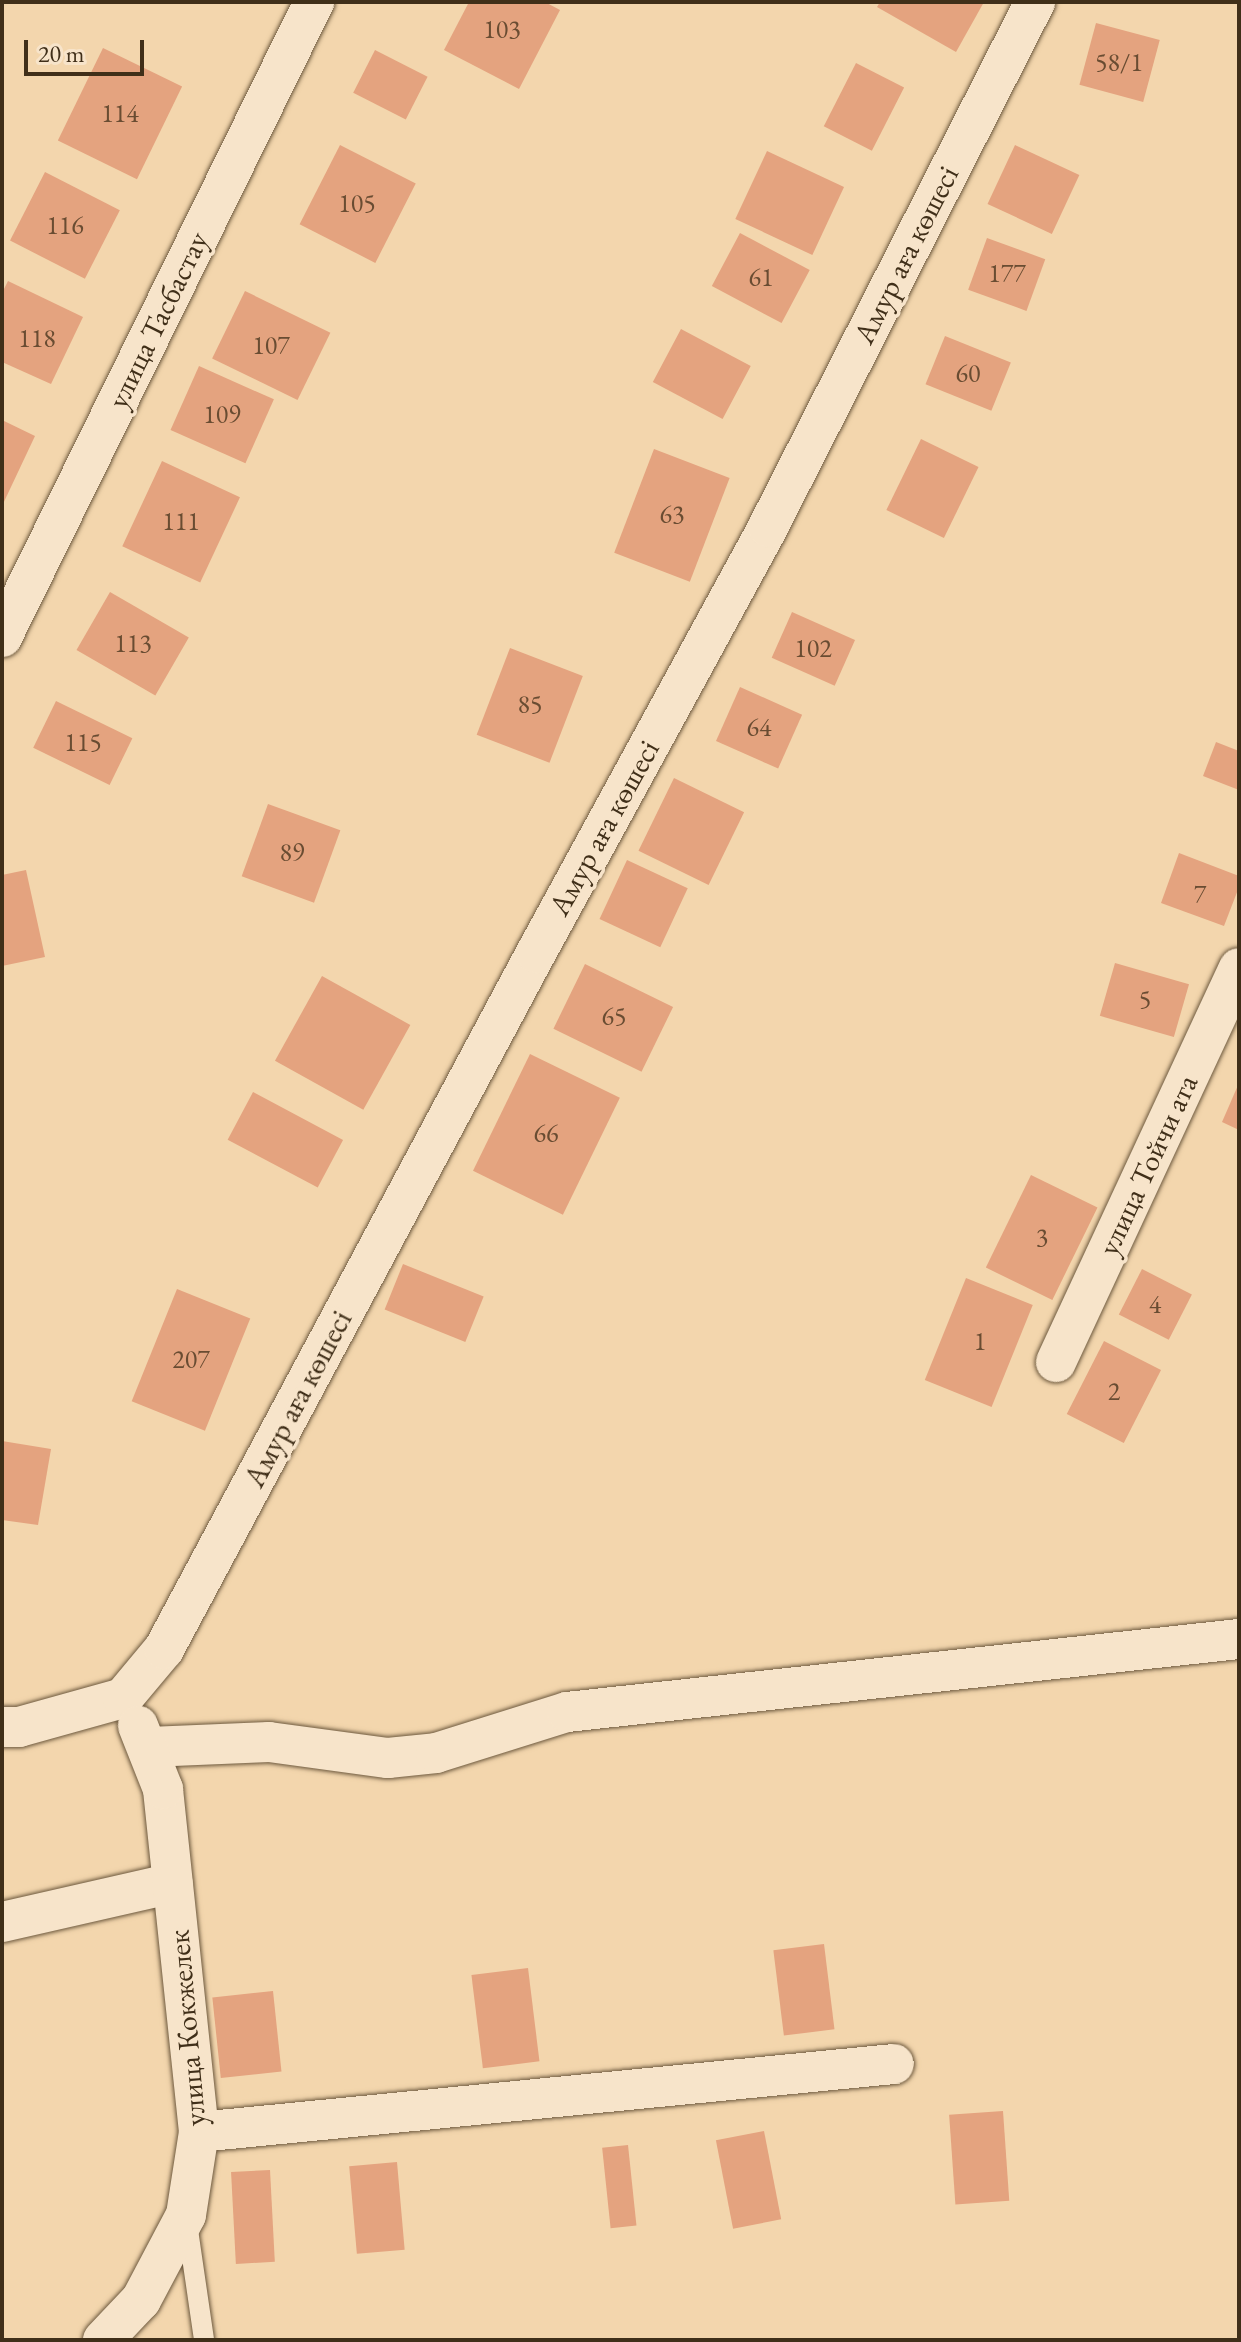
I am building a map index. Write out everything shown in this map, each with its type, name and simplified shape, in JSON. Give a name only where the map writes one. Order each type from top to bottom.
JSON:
[{"type":"street","name":"улица Тасбастау","points":[[2,637],[314,2]]},
{"type":"street","name":"Амур аға көшесі","points":[[123,1698],[164,1649],[528,967],[768,527],[1035,2]]},
{"type":"street","name":"улица Тойчи ата","points":[[1056,1362],[1239,968]]},
{"type":"street","points":[[149,1747],[269,1742],[341,1754],[388,1758],[412,1756],[436,1753],[567,1712],[1239,1639]]},
{"type":"street","points":[[2,1727],[19,1727],[123,1698]]},
{"type":"street","name":"улица Кокжелек","points":[[103,2340],[141,2300],[186,2215],[199,2132],[163,1789],[149,1747],[123,1698]]},
{"type":"street","points":[[2,1922],[173,1883]]},
{"type":"street","points":[[199,2132],[894,2064]]},
{"type":"lane","points":[[186,2215],[204,2340]]},
{"type":"building","points":[[469,2],[545,2],[560,10],[519,89],[444,50]]},
{"type":"building","points":[[880,2],[984,2],[956,52],[877,7]]},
{"type":"building","points":[[1096,23],[1160,40],[1143,102],[1079,85]]},
{"type":"building","points":[[103,48],[182,87],[137,179],[58,141]]},
{"type":"building","points":[[375,50],[428,77],[406,120],[353,93]]},
{"type":"building","points":[[856,63],[904,88],[872,151],[824,126]]},
{"type":"building","points":[[340,145],[416,184],[375,263],[300,224]]},
{"type":"building","points":[[1015,145],[1079,175],[1052,234],[988,204]]},
{"type":"building","points":[[767,151],[844,187],[812,255],[735,219]]},
{"type":"building","points":[[45,172],[120,210],[85,279],[10,241]]},
{"type":"building","points":[[740,233],[810,270],[782,323],[712,286]]},
{"type":"building","points":[[987,238],[1045,259],[1026,311],[968,290]]},
{"type":"building","points":[[8,281],[83,317],[51,384],[2,362],[2,293]]},
{"type":"building","points":[[245,291],[330,333],[298,400],[212,358]]},
{"type":"building","points":[[681,329],[751,366],[723,419],[653,382]]},
{"type":"building","points":[[945,336],[1011,363],[991,411],[926,384]]},
{"type":"building","points":[[199,366],[274,399],[245,463],[171,430]]},
{"type":"building","points":[[2,420],[35,436],[2,506]]},
{"type":"building","points":[[921,439],[979,467],[944,538],[886,510]]},
{"type":"building","points":[[654,449],[730,478],[690,582],[614,553]]},
{"type":"building","points":[[162,461],[240,497],[200,583],[122,546]]},
{"type":"building","points":[[110,592],[189,638],[155,696],[76,650]]},
{"type":"building","points":[[792,612],[855,640],[835,686],[772,658]]},
{"type":"building","points":[[510,648],[583,676],[549,763],[477,735]]},
{"type":"building","points":[[740,687],[802,715],[778,769],[716,741]]},
{"type":"building","points":[[56,701],[132,738],[110,785],[33,748]]},
{"type":"building","points":[[1216,742],[1239,751],[1239,790],[1203,776]]},
{"type":"building","points":[[674,778],[744,812],[709,885],[638,851]]},
{"type":"building","points":[[268,804],[340,830],[314,903],[242,876]]},
{"type":"building","points":[[1179,853],[1239,876],[1239,887],[1224,926],[1161,903]]},
{"type":"building","points":[[627,860],[688,888],[660,947],[600,919]]},
{"type":"building","points":[[26,870],[45,957],[2,966],[2,875]]},
{"type":"building","points":[[1115,963],[1189,984],[1174,1037],[1100,1016]]},
{"type":"building","points":[[585,964],[673,1007],[642,1072],[553,1029]]},
{"type":"building","points":[[322,976],[410,1025],[363,1110],[275,1061]]},
{"type":"building","points":[[530,1054],[620,1098],[563,1215],[473,1171]]},
{"type":"building","points":[[1239,1083],[1239,1130],[1222,1122]]},
{"type":"building","points":[[253,1092],[343,1140],[318,1188],[228,1140]]},
{"type":"building","points":[[1031,1175],[1098,1207],[1052,1300],[986,1268]]},
{"type":"building","points":[[403,1264],[484,1297],[465,1342],[385,1309]]},
{"type":"building","points":[[1142,1269],[1192,1294],[1169,1340],[1119,1314]]},
{"type":"building","points":[[966,1278],[1033,1305],[992,1407],[925,1380]]},
{"type":"building","points":[[177,1289],[250,1319],[205,1431],[132,1401]]},
{"type":"building","points":[[1104,1341],[1161,1370],[1124,1443],[1067,1414]]},
{"type":"building","points":[[2,1441],[51,1449],[38,1525],[2,1520]]},
{"type":"building","points":[[824,1944],[834,2029],[784,2036],[773,1950]]},
{"type":"building","points":[[528,1968],[539,2061],[483,2068],[471,1975]]},
{"type":"building","points":[[273,1991],[281,2072],[221,2078],[212,1997]]},
{"type":"building","points":[[1003,2111],[1009,2201],[955,2205],[949,2115]]},
{"type":"building","points":[[764,2131],[781,2219],[733,2229],[716,2140]]},
{"type":"building","points":[[628,2145],[636,2226],[611,2228],[602,2148]]},
{"type":"building","points":[[397,2162],[405,2250],[357,2254],[349,2166]]},
{"type":"building","points":[[270,2170],[275,2262],[236,2264],[231,2172]]}]
